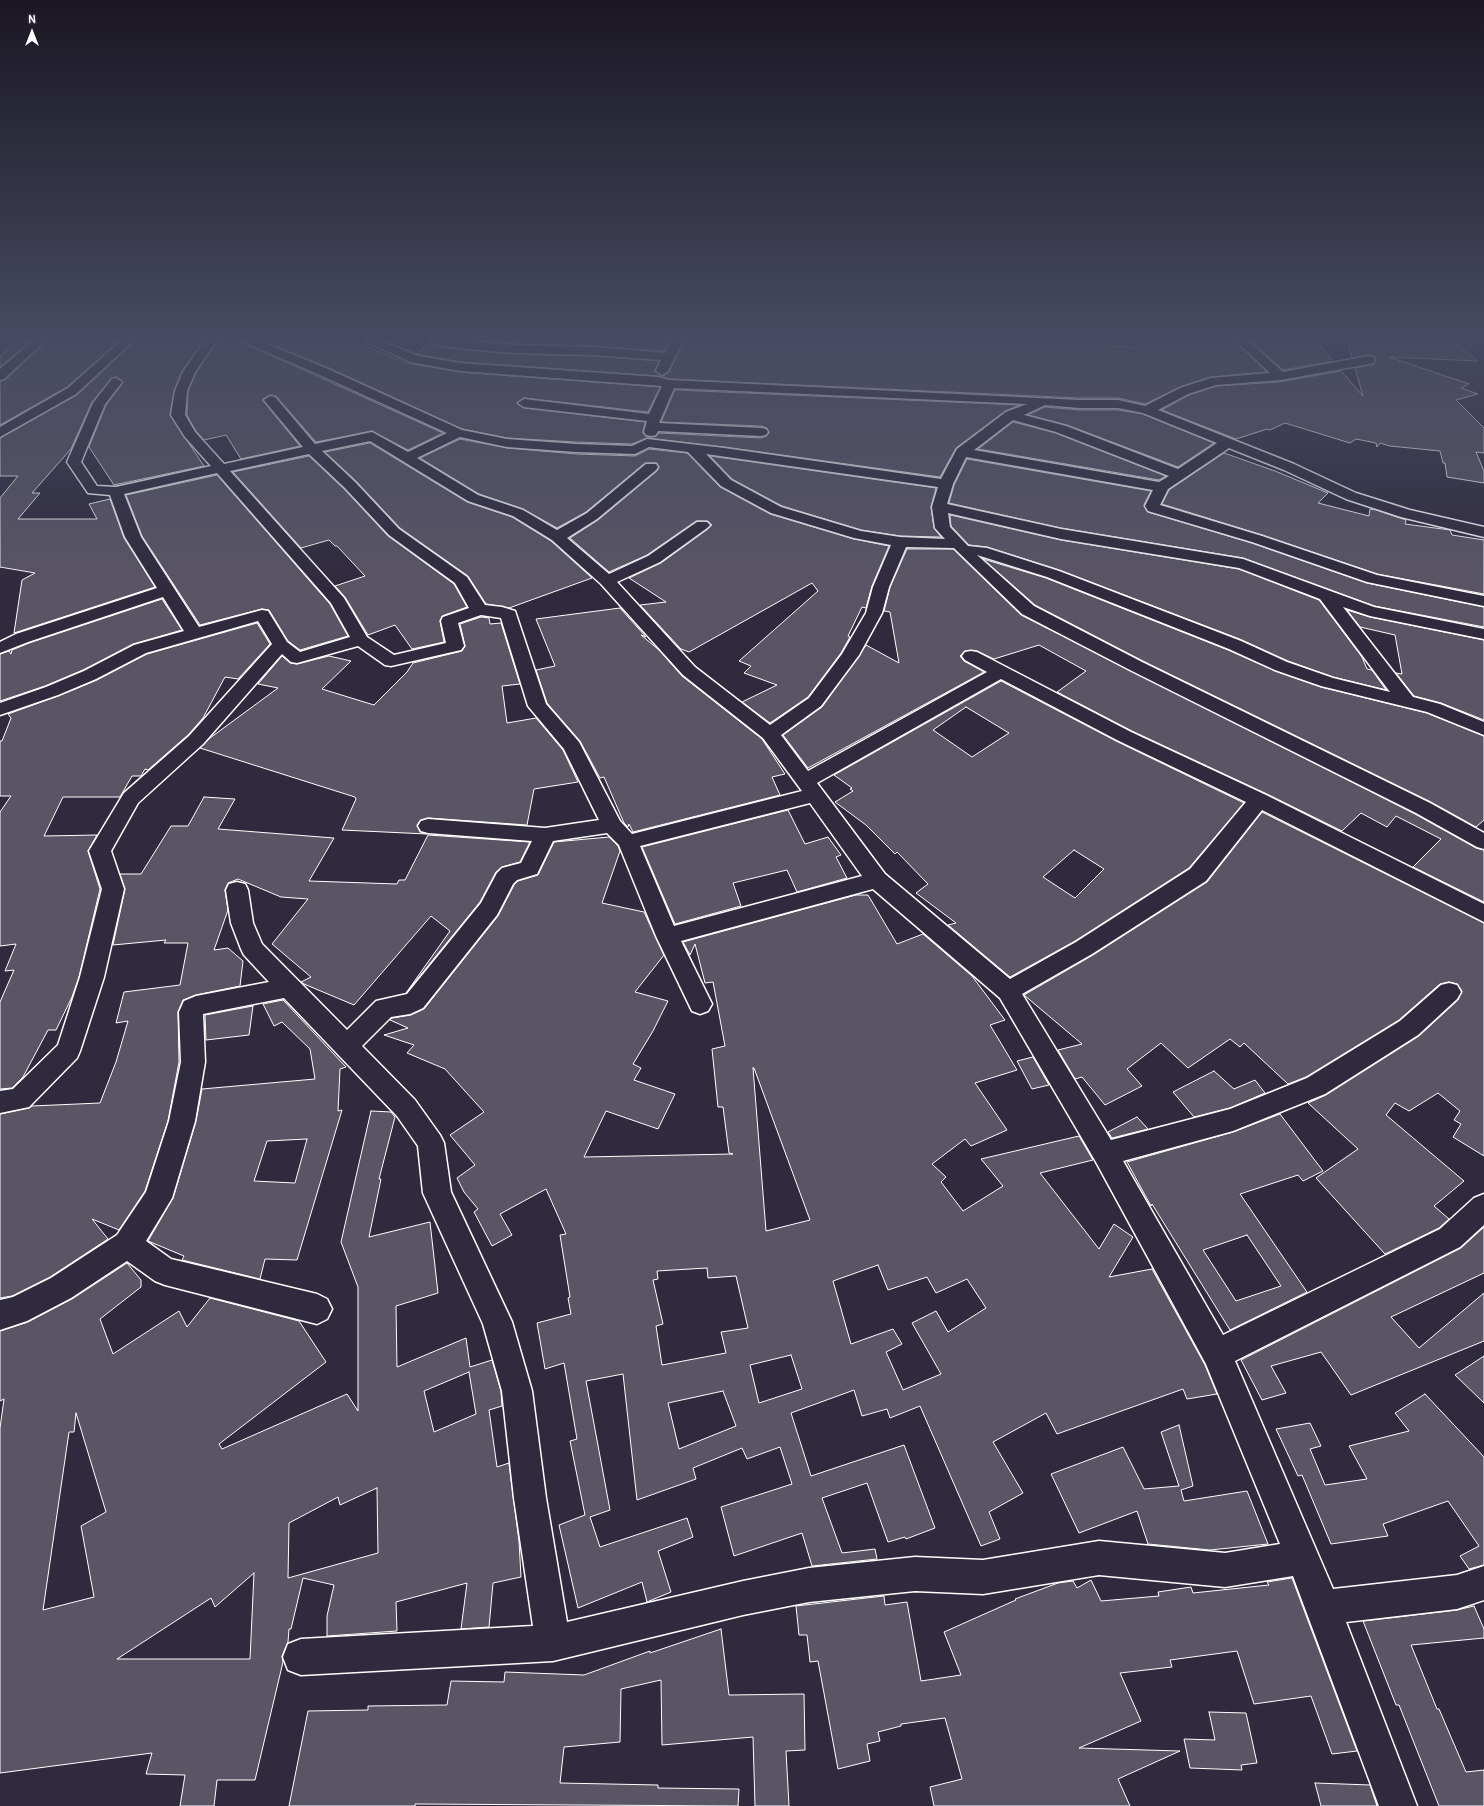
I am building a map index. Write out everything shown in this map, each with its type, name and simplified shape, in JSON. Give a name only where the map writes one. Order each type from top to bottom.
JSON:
[{"type":"street","points":[[0,433],[15,424]]},
{"type":"street","points":[[89,424],[74,462],[93,490],[116,491],[372,436],[473,498],[518,513],[557,537],[607,581],[689,671],[770,734],[877,880],[1008,991],[1105,1154],[1217,1354],[1323,1607],[1398,1806]]},
{"type":"street","points":[[184,424],[190,434],[338,601],[360,640],[390,661],[455,646],[449,621],[479,610],[502,612],[509,615],[536,706],[572,746],[612,825],[628,842],[667,936],[700,1004]]},
{"type":"street","points":[[291,424],[312,449],[350,485],[394,532],[461,580],[479,610]]},
{"type":"street","points":[[439,424],[458,433],[507,443],[576,448],[635,450],[647,443],[946,484]]},
{"type":"street","points":[[647,443],[653,424]]},
{"type":"street","points":[[668,424],[761,432]]},
{"type":"street","points":[[999,424],[962,452],[946,484],[939,507],[943,528],[1028,610],[1136,666],[1423,808],[1484,842]]},
{"type":"street","points":[[1042,424],[1061,430],[1180,475]]},
{"type":"street","points":[[1183,424],[1289,467],[1351,496],[1406,514],[1484,532]]},
{"type":"street","points":[[406,458],[458,433]]},
{"type":"street","points":[[1228,442],[1162,487],[1152,506],[1157,510],[1257,539],[1373,579],[1484,601]]},
{"type":"street","points":[[692,448],[726,483],[776,510],[859,535],[900,542],[961,547],[981,551],[1053,574],[1235,645],[1281,666],[1327,682],[1433,708],[1484,729]]},
{"type":"street","points":[[962,452],[1162,487]]},
{"type":"street","points":[[557,537],[592,516],[651,467]]},
{"type":"street","points":[[116,491],[133,537],[194,633]]},
{"type":"street","points":[[939,507],[1062,534],[1243,564],[1326,596],[1370,610],[1484,634]]},
{"type":"street","points":[[607,581],[654,559],[702,525]]},
{"type":"street","points":[[770,734],[815,702],[850,655],[874,613],[881,587],[900,542]]},
{"type":"street","points":[[0,648],[30,636],[167,590]]},
{"type":"street","points":[[1326,596],[1406,701]]},
{"type":"street","points":[[0,709],[52,691],[90,675],[140,649],[262,615],[280,644],[297,658],[360,640]]},
{"type":"street","points":[[0,1102],[20,1100],[68,1051],[92,977],[113,889],[100,851],[131,798],[196,740],[280,644]]},
{"type":"street","points":[[971,656],[1124,736],[1259,800],[1484,914]]},
{"type":"street","points":[[628,842],[809,788],[1000,672]]},
{"type":"street","points":[[1008,991],[1084,948],[1198,875],[1259,800]]},
{"type":"street","points":[[428,826],[545,835],[612,825]]},
{"type":"street","points":[[347,1046],[384,1008],[410,1004],[415,1001],[489,909],[505,879],[510,874],[529,869],[545,835]]},
{"type":"street","points":[[667,936],[877,880]]},
{"type":"street","points":[[237,890],[242,923],[252,949],[406,1108],[431,1143],[437,1193],[497,1322],[518,1392],[530,1498],[553,1643]]},
{"type":"street","points":[[0,1315],[17,1311],[61,1288],[127,1245],[158,1198],[182,1121],[194,1062],[192,1008],[290,987]]},
{"type":"street","points":[[1105,1154],[1233,1120],[1316,1086],[1409,1028],[1449,992]]},
{"type":"street","points":[[1217,1354],[1450,1238],[1484,1207]]},
{"type":"street","points":[[127,1245],[165,1271],[317,1309]]},
{"type":"street","points":[[301,1657],[553,1643],[743,1598],[810,1585],[914,1574],[983,1577],[1099,1558],[1225,1570],[1302,1557]]},
{"type":"street","points":[[1323,1607],[1457,1592],[1484,1583]]},
{"type":"building","points":[[25,424],[82,424],[71,449],[32,493],[40,493],[18,519],[97,519],[89,504],[110,499],[124,538],[155,587],[14,633],[22,580],[35,573],[0,567],[0,498],[18,476],[0,476],[0,438]]},
{"type":"building","points":[[98,424],[176,424],[204,466],[114,485],[89,447]]},
{"type":"building","points":[[192,424],[282,424],[300,446],[241,459],[226,435],[204,440]]},
{"type":"building","points":[[301,424],[424,424],[443,433],[408,450],[372,431],[316,442]]},
{"type":"building","points":[[452,424],[645,424],[643,433],[646,436],[651,437],[656,436],[659,433],[761,438],[769,433],[767,428],[761,426],[718,424],[987,424],[956,448],[940,477],[724,447],[647,438],[632,444],[576,442],[507,438],[462,429]]},
{"type":"building","points":[[1010,424],[1022,424],[1056,433],[1166,476],[1159,480],[978,449]]},
{"type":"building","points":[[1064,424],[1168,424],[1214,443],[1178,467]]},
{"type":"building","points":[[1198,424],[1282,424],[1270,430],[1267,429],[1236,439]]},
{"type":"building","points":[[1289,424],[1480,424],[1484,428],[1484,453],[1476,452],[1484,471],[1484,483],[1447,477],[1445,463],[1443,463],[1440,451],[1390,446],[1380,443],[1377,447],[1376,443],[1356,439],[1350,443]]},
{"type":"building","points":[[460,439],[507,448],[576,454],[635,456],[649,449],[687,453],[720,487],[770,514],[854,539],[889,546],[872,586],[866,608],[862,607],[848,636],[850,637],[841,653],[808,697],[770,723],[742,702],[777,685],[744,673],[751,666],[739,661],[818,591],[812,583],[689,652],[681,649],[640,605],[666,602],[629,578],[661,563],[708,529],[712,525],[708,521],[696,521],[647,555],[609,572],[570,538],[598,520],[657,471],[659,468],[657,463],[645,463],[586,512],[557,528],[523,509],[479,494],[420,458]]},
{"type":"building","points":[[370,443],[467,502],[512,517],[551,541],[592,578],[509,608],[486,604],[468,576],[400,528],[356,481],[325,452]]},
{"type":"building","points":[[1224,453],[1275,471],[1328,493],[1318,503],[1369,516],[1370,509],[1376,510],[1406,520],[1405,524],[1450,530],[1452,535],[1484,540],[1484,594],[1377,574],[1262,535],[1162,504],[1169,490]]},
{"type":"building","points":[[309,456],[344,489],[388,536],[454,584],[467,607],[442,616],[440,621],[444,642],[412,649],[395,625],[368,635],[345,597],[335,586],[365,576],[337,546],[329,540],[301,548],[233,472]]},
{"type":"building","points":[[710,456],[936,488],[931,507],[934,528],[941,537],[900,536],[861,530],[782,506],[732,479]]},
{"type":"building","points":[[967,459],[1151,491],[1144,505],[1148,512],[1252,543],[1367,583],[1484,607],[1484,627],[1374,606],[1243,558],[1061,528],[949,503],[954,485]]},
{"type":"building","points":[[217,475],[330,604],[348,636],[300,650],[288,641],[269,610],[262,609],[200,625],[142,536],[126,495]]},
{"type":"building","points":[[950,515],[1061,540],[1239,569],[1319,600],[1362,657],[1367,669],[1372,670],[1386,690],[1333,677],[1288,661],[1242,640],[1059,570],[987,547],[969,545],[951,526]]},
{"type":"building","points":[[907,549],[953,549],[1021,615],[1415,814],[1476,848],[1484,850],[1484,902],[1413,867],[1441,839],[1396,816],[1387,827],[1361,813],[1342,831],[1132,731],[1057,692],[1086,671],[1039,645],[994,659],[977,651],[965,651],[960,656],[964,661],[984,672],[808,768],[783,735],[822,707],[866,645],[899,663],[890,612],[884,611],[890,587]]},
{"type":"building","points":[[983,559],[1046,578],[1228,650],[1275,671],[1321,687],[1427,713],[1484,736],[1484,820],[1476,827],[1431,802],[1143,661],[1035,605]]},
{"type":"building","points":[[162,599],[182,630],[133,644],[83,670],[45,686],[0,701],[0,654],[9,651],[11,654],[12,650],[29,643]]},
{"type":"building","points":[[620,608],[646,637],[641,635],[659,650],[682,676],[762,739],[785,774],[772,777],[780,795],[633,832],[629,824],[628,827],[624,823],[604,777],[600,778],[580,741],[547,703],[536,670],[555,666],[536,619]]},
{"type":"building","points":[[1347,610],[1370,617],[1484,640],[1484,720],[1441,703],[1414,696],[1396,673],[1402,674],[1395,635],[1360,627]]},
{"type":"building","points":[[481,617],[489,618],[490,624],[501,623],[520,684],[502,686],[507,723],[536,718],[563,750],[578,782],[534,789],[527,825],[428,818],[421,820],[417,825],[420,832],[427,834],[342,830],[356,799],[355,797],[200,748],[210,738],[278,688],[258,684],[282,656],[290,663],[297,664],[329,656],[351,661],[322,689],[374,705],[407,672],[413,663],[462,651],[465,646],[460,624]]},
{"type":"building","points":[[257,623],[270,644],[238,679],[225,677],[203,718],[188,735],[148,770],[145,769],[141,776],[132,776],[120,797],[63,797],[44,836],[97,835],[88,851],[100,889],[79,977],[72,997],[56,1030],[48,1030],[23,1077],[12,1088],[0,1089],[0,1002],[14,970],[5,971],[16,944],[0,946],[0,812],[11,796],[0,796],[0,741],[2,741],[11,718],[8,714],[97,680],[147,654]]},
{"type":"building","points":[[1001,681],[1116,741],[1244,803],[1189,868],[1075,941],[1010,977],[948,925],[956,923],[916,893],[928,884],[897,852],[895,854],[866,825],[835,802],[853,791],[850,789],[852,788],[834,775]],"holes":[[[966,707],[1009,733],[972,757],[933,730]],[[1074,850],[1104,869],[1075,898],[1043,877]]]},
{"type":"building","points":[[204,797],[235,799],[218,829],[334,838],[309,881],[397,884],[399,880],[405,880],[428,835],[530,842],[520,862],[502,867],[496,872],[480,902],[406,993],[450,931],[431,916],[354,1005],[301,982],[311,977],[272,944],[308,899],[281,897],[238,879],[228,883],[225,890],[228,910],[214,950],[228,948],[243,961],[240,986],[196,995],[183,1000],[178,1012],[179,1062],[168,1121],[145,1191],[119,1230],[92,1219],[108,1239],[50,1277],[12,1296],[0,1298],[0,1114],[29,1108],[32,1106],[100,1103],[116,1062],[128,1021],[116,1023],[124,992],[180,985],[188,943],[164,943],[166,940],[113,945],[125,889],[120,874],[141,874],[171,826],[188,826]]},
{"type":"building","points":[[788,810],[805,844],[828,837],[841,855],[836,857],[847,878],[797,892],[787,870],[733,883],[741,906],[675,924],[642,847]]},
{"type":"building","points":[[1262,812],[1484,923],[1484,1156],[1453,1137],[1461,1124],[1454,1120],[1460,1111],[1438,1093],[1409,1111],[1395,1103],[1386,1115],[1464,1181],[1434,1206],[1449,1219],[1439,1228],[1385,1254],[1316,1178],[1358,1149],[1308,1103],[1326,1095],[1419,1036],[1458,1000],[1462,991],[1457,984],[1449,982],[1440,984],[1399,1020],[1306,1077],[1288,1084],[1244,1043],[1240,1047],[1230,1039],[1188,1068],[1161,1043],[1127,1069],[1142,1086],[1105,1105],[1082,1077],[1075,1079],[1058,1050],[1082,1044],[1024,995],[1093,955],[1207,882]]},
{"type":"building","points":[[609,837],[618,846],[620,851],[602,903],[644,912],[664,955],[635,992],[668,1001],[653,1031],[633,1064],[641,1068],[634,1080],[675,1094],[658,1129],[606,1111],[584,1157],[733,1154],[729,1153],[723,1107],[718,1107],[712,1049],[725,1046],[713,982],[705,983],[695,944],[690,955],[683,942],[856,895],[868,895],[897,944],[923,934],[972,976],[1005,1020],[990,1025],[1017,1070],[975,1083],[1007,1130],[971,1146],[965,1139],[932,1164],[946,1177],[941,1182],[963,1211],[1003,1186],[981,1159],[1079,1136],[1093,1160],[1040,1173],[1099,1249],[1114,1224],[1133,1237],[1109,1277],[1152,1269],[1205,1365],[1217,1394],[1187,1399],[1183,1389],[1057,1434],[1046,1413],[993,1442],[1023,1493],[989,1512],[1000,1539],[981,1546],[920,1406],[890,1418],[887,1409],[862,1416],[854,1390],[791,1413],[811,1476],[904,1445],[935,1528],[906,1539],[905,1537],[888,1542],[867,1483],[822,1498],[842,1553],[875,1549],[877,1559],[812,1566],[802,1533],[734,1556],[721,1507],[792,1484],[780,1447],[747,1459],[742,1448],[693,1468],[696,1479],[637,1500],[623,1374],[586,1381],[610,1510],[590,1517],[600,1547],[687,1518],[693,1537],[658,1551],[671,1592],[647,1602],[642,1582],[578,1608],[559,1525],[585,1515],[570,1441],[577,1439],[564,1363],[545,1369],[537,1323],[571,1314],[568,1298],[570,1297],[560,1235],[566,1234],[546,1189],[500,1214],[512,1235],[492,1246],[474,1212],[478,1209],[464,1192],[457,1178],[475,1165],[450,1135],[484,1112],[445,1069],[407,1053],[414,1045],[384,1035],[408,1028],[390,1020],[392,1018],[411,1015],[424,1009],[498,916],[514,885],[518,881],[538,875],[554,842]],"holes":[[[753,1068],[810,1220],[766,1231]],[[878,1265],[888,1290],[927,1277],[936,1293],[967,1279],[986,1308],[948,1332],[936,1311],[912,1323],[941,1374],[903,1390],[886,1352],[902,1344],[893,1329],[851,1344],[833,1281]],[[707,1268],[708,1278],[736,1276],[748,1328],[721,1332],[726,1353],[662,1365],[656,1326],[663,1324],[653,1280],[658,1279],[657,1271]],[[791,1355],[802,1389],[759,1403],[750,1365]],[[723,1391],[736,1426],[679,1449],[668,1403]]]},
{"type":"building","points":[[283,1000],[346,1067],[340,1069],[338,1111],[342,1110],[297,1260],[265,1259],[260,1279],[182,1260],[184,1256],[148,1241],[173,1198],[196,1121],[202,1089],[315,1079],[310,1049],[282,1022],[274,1026],[263,1004]],"holes":[[[307,1139],[295,1183],[254,1181],[267,1141]]]},
{"type":"building","points":[[253,1006],[249,1035],[206,1040],[205,1015]]},
{"type":"building","points":[[1033,1057],[1049,1085],[1032,1089],[1017,1061]]},
{"type":"building","points":[[1214,1071],[1234,1089],[1255,1080],[1265,1093],[1230,1108],[1194,1117],[1173,1092]]},
{"type":"building","points":[[371,1111],[391,1112],[395,1117],[379,1179],[381,1179],[369,1237],[430,1222],[438,1293],[396,1306],[397,1367],[466,1338],[470,1367],[492,1360],[501,1391],[502,1406],[489,1410],[497,1467],[509,1463],[519,1541],[521,1577],[493,1583],[489,1627],[461,1629],[467,1583],[396,1602],[397,1631],[327,1636],[327,1616],[334,1585],[303,1578],[291,1629],[289,1629],[288,1642],[282,1656],[283,1662],[255,1780],[217,1780],[214,1806],[180,1806],[185,1775],[146,1774],[152,1753],[0,1773],[0,1428],[4,1399],[0,1401],[0,1331],[28,1322],[72,1299],[127,1263],[141,1280],[141,1287],[100,1319],[113,1354],[179,1311],[187,1327],[210,1298],[299,1321],[326,1362],[219,1444],[222,1449],[347,1394],[358,1411],[358,1287],[341,1242]],"holes":[[[469,1372],[476,1414],[434,1432],[424,1391]],[[76,1413],[106,1512],[81,1526],[94,1597],[43,1610],[69,1432],[74,1432]],[[377,1488],[378,1553],[288,1578],[289,1523],[338,1497],[340,1505]],[[254,1573],[250,1659],[117,1659],[211,1598],[215,1607]]]},
{"type":"building","points":[[1280,1114],[1323,1171],[1303,1181],[1298,1175],[1240,1194],[1307,1292],[1230,1330],[1152,1204],[1151,1206],[1127,1162],[1233,1132]],"holes":[[[1247,1235],[1281,1286],[1236,1301],[1203,1250]]]},
{"type":"building","points":[[1137,1117],[1148,1129],[1112,1138],[1108,1132]]},
{"type":"building","points":[[1484,1227],[1484,1273],[1391,1317],[1419,1348],[1484,1293],[1484,1341],[1351,1395],[1321,1352],[1271,1366],[1286,1393],[1262,1400],[1241,1360],[1461,1248]]},
{"type":"building","points":[[1484,1356],[1484,1403],[1455,1375]]},
{"type":"building","points":[[1425,1394],[1484,1457],[1484,1565],[1469,1569],[1460,1556],[1479,1546],[1448,1501],[1383,1524],[1388,1536],[1331,1544],[1302,1475],[1298,1476],[1276,1429],[1310,1423],[1321,1446],[1310,1449],[1325,1485],[1367,1479],[1349,1446],[1409,1431],[1395,1413]]},
{"type":"building","points":[[1179,1425],[1193,1486],[1181,1490],[1184,1501],[1247,1491],[1268,1544],[1210,1550],[1148,1544],[1137,1511],[1079,1533],[1051,1474],[1123,1447],[1144,1489],[1179,1486],[1161,1432]]},
{"type":"building","points":[[1292,1578],[1357,1751],[1332,1754],[1311,1696],[1254,1704],[1237,1651],[1170,1660],[1172,1667],[1120,1673],[1141,1721],[1079,1748],[1180,1751],[1118,1779],[1130,1806],[934,1806],[930,1787],[962,1779],[945,1718],[901,1724],[901,1726],[878,1732],[880,1741],[867,1744],[870,1761],[838,1769],[818,1661],[810,1662],[807,1635],[799,1635],[796,1606],[884,1596],[885,1605],[907,1602],[921,1681],[961,1675],[944,1632],[1016,1600],[1015,1599],[1058,1583],[1073,1581],[1077,1588],[1091,1580],[1101,1601],[1159,1596],[1158,1592],[1191,1587],[1193,1593],[1269,1585],[1267,1582]]},
{"type":"building","points":[[1474,1606],[1484,1629],[1484,1638],[1411,1645],[1437,1709],[1439,1709],[1466,1772],[1484,1770],[1484,1806],[1439,1806],[1399,1705],[1396,1705],[1363,1621],[1457,1610]]},
{"type":"building","points":[[721,1629],[729,1695],[804,1694],[805,1750],[786,1751],[789,1806],[755,1806],[753,1737],[662,1745],[661,1680],[621,1689],[620,1742],[564,1747],[560,1783],[658,1785],[658,1788],[739,1789],[738,1806],[415,1804],[415,1806],[289,1806],[308,1711],[368,1710],[368,1706],[447,1705],[451,1681],[504,1682],[505,1672],[584,1675],[650,1651],[650,1653]]},
{"type":"building","points":[[1209,1712],[1246,1713],[1257,1763],[1241,1765],[1242,1770],[1190,1768],[1184,1739],[1215,1740]]},
{"type":"building","points":[[1315,1783],[1370,1785],[1377,1806],[1321,1806]]}]
